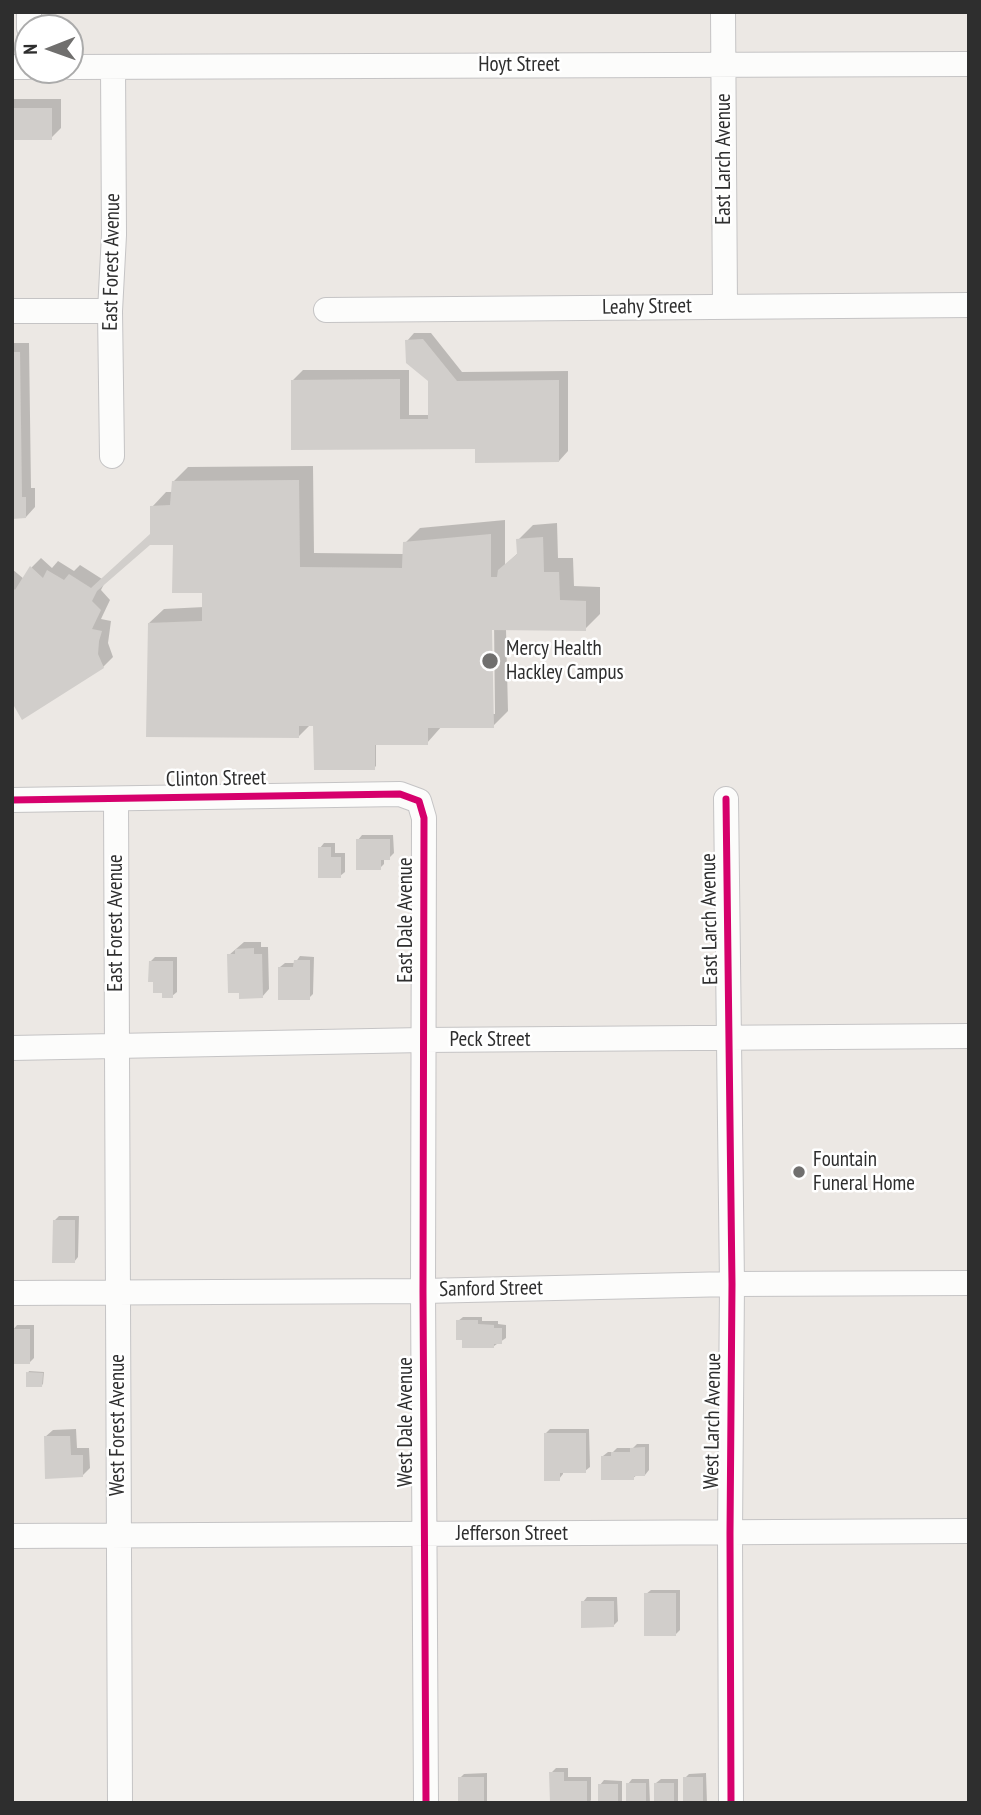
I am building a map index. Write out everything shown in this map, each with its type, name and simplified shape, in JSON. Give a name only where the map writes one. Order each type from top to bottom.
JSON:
[{"type":"street","name":"East Larch Avenue","points":[[723,12],[725,306]]},
{"type":"street","name":"Hoyt Street","points":[[84,67],[969,64]]},
{"type":"street","name":"East Forest Avenue","points":[[111,456],[113,67]]},
{"type":"street","name":"Leahy Street","points":[[326,310],[969,305]]},
{"type":"street","points":[[12,311],[110,311]]},
{"type":"street","name":"Clinton Street","points":[[12,800],[400,794],[418,801]]},
{"type":"street","name":"East Forest Avenue","points":[[116,799],[116,1047]]},
{"type":"street","name":"East Larch Avenue","points":[[726,799],[729,1039]]},
{"type":"street","name":"East Dale Avenue","points":[[418,801],[424,818],[423,1040]]},
{"type":"street","name":"Peck Street","points":[[12,1048],[423,1040],[969,1036]]},
{"type":"street","name":"West Larch Avenue","points":[[729,1039],[732,1284],[731,1803]]},
{"type":"street","name":"West Dale Avenue","points":[[423,1040],[426,1803]]},
{"type":"street","name":"West Forest Avenue","points":[[116,1047],[120,1803]]},
{"type":"street","name":"Sanford Street","points":[[12,1293],[423,1291],[732,1284],[969,1283]]},
{"type":"street","name":"Jefferson Street","points":[[12,1536],[969,1531]]},
{"type":"building","points":[[12,108],[52,108],[52,140],[12,140]]},
{"type":"building","points":[[423,339],[457,381],[559,380],[559,462],[475,463],[475,449],[291,450],[291,380],[400,379],[400,419],[428,419],[428,381],[406,363],[405,340]]},
{"type":"building","points":[[12,352],[20,352],[22,497],[26,497],[26,518],[12,519]]},
{"type":"building","points":[[299,480],[300,567],[402,568],[403,542],[491,534],[491,577],[497,577],[498,570],[517,554],[516,539],[543,537],[544,572],[559,572],[560,600],[586,601],[586,631],[492,630],[494,728],[428,728],[428,745],[375,745],[375,770],[314,770],[313,726],[299,726],[299,738],[146,737],[148,623],[202,621],[202,593],[172,593],[173,545],[150,545],[97,591],[92,601],[101,610],[92,629],[102,631],[98,654],[104,668],[22,720],[14,706],[12,708],[12,587],[15,590],[30,566],[43,578],[47,570],[64,580],[69,574],[91,588],[150,534],[150,506],[170,505],[172,481]]},
{"type":"building","points":[[356,839],[390,839],[390,860],[381,860],[381,870],[356,870]]},
{"type":"building","points":[[318,847],[331,847],[331,857],[341,857],[341,878],[318,878]]},
{"type":"building","points":[[254,948],[254,954],[262,954],[263,998],[239,999],[239,993],[228,993],[227,954],[235,954],[235,949]]},
{"type":"building","points":[[294,960],[310,960],[310,1000],[278,1000],[278,967],[293,967]]},
{"type":"building","points":[[149,961],[173,961],[173,998],[162,998],[162,993],[153,993],[153,982],[148,982]]},
{"type":"building","points":[[53,1220],[75,1220],[75,1263],[52,1263]]},
{"type":"building","points":[[456,1320],[478,1320],[478,1324],[502,1328],[502,1344],[494,1344],[494,1348],[462,1348],[462,1340],[456,1340]]},
{"type":"building","points":[[12,1329],[30,1329],[30,1364],[12,1364]]},
{"type":"building","points":[[26,1372],[43,1373],[42,1387],[26,1387]]},
{"type":"building","points":[[544,1433],[586,1433],[586,1473],[560,1473],[560,1481],[544,1481]]},
{"type":"building","points":[[44,1436],[70,1436],[71,1455],[83,1455],[83,1477],[45,1479]]},
{"type":"building","points":[[645,1447],[645,1476],[634,1476],[634,1480],[601,1480],[601,1456]]},
{"type":"building","points":[[644,1593],[676,1593],[676,1636],[644,1636]]},
{"type":"building","points":[[581,1601],[614,1601],[614,1627],[581,1628]]},
{"type":"building","points":[[549,1772],[564,1772],[564,1781],[587,1781],[587,1803],[550,1803]]},
{"type":"building","points":[[458,1777],[484,1777],[484,1803],[458,1803]]},
{"type":"building","points":[[683,1777],[703,1777],[703,1803],[683,1803]]},
{"type":"building","points":[[626,1783],[646,1783],[646,1803],[626,1803]]},
{"type":"building","points":[[654,1783],[674,1783],[674,1803],[654,1803]]},
{"type":"building","points":[[598,1784],[618,1784],[618,1803],[598,1803]]},
{"type":"cycle path","points":[[12,800],[400,794],[419,801],[424,818],[426,1803]]},
{"type":"cycle path","points":[[726,799],[732,1284],[731,1803]]},
{"type":"place","name":"Mercy Health Hackley Campus","points":[[490,661]]},
{"type":"place","name":"Fountain Funeral Home","points":[[799,1172]]}]
